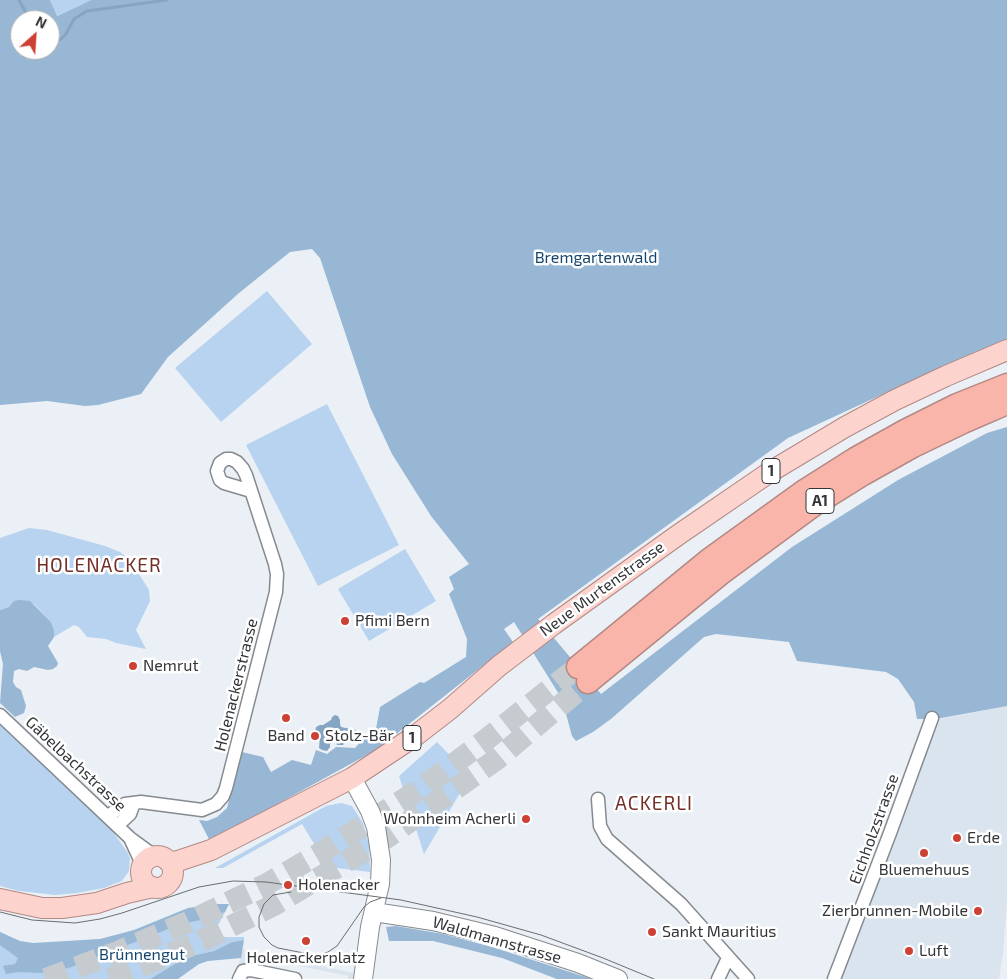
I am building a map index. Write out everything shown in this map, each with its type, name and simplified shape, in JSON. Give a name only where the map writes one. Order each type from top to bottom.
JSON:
[{"type":"highway","name":"A1","points":[[1007,385],[957,405],[905,431],[854,459],[806,490],[709,560],[583,674],[815,504],[913,446],[1007,403]]},
{"type":"main road","name":"Neue Murtenstrasse","points":[[0,899],[42,908],[62,908],[97,903],[127,893],[166,885],[156,866],[197,863],[211,850],[352,778],[415,736],[554,624],[636,564],[770,472],[845,427],[895,400],[1007,350]]},
{"type":"main road","name":"1","points":[[127,893],[156,866]]},
{"type":"street","name":"Holenackerstrasse","points":[[108,816],[125,804],[145,802],[202,810],[216,804],[223,796],[277,584],[275,564],[251,491]]},
{"type":"street","name":"Gäbelbachstrasse","points":[[0,714],[118,825],[156,866]]},
{"type":"street","name":"Eichholzstrasse","points":[[834,979],[932,718]]},
{"type":"street","points":[[352,778],[370,811],[380,847],[381,880],[363,979]]},
{"type":"street","points":[[598,799],[600,826],[607,839],[677,900],[748,979]]},
{"type":"street","points":[[118,825],[130,814],[134,804]]},
{"type":"street","name":"Waldmannstrasse","points":[[374,912],[433,921],[495,936],[578,963],[618,979]]},
{"type":"street","points":[[718,979],[728,958]]},
{"type":"street","points":[[243,974],[295,979]]},
{"type":"shaded area","points":[[1007,706],[1007,902],[999,979],[839,979],[936,720]]},
{"type":"shaded area","points":[[335,715],[340,720],[341,727],[356,730],[362,736],[359,738],[354,733],[347,736],[347,741],[343,745],[337,745],[335,740],[330,744],[327,751],[322,750],[319,748],[320,736],[315,732],[316,727],[331,720]]},
{"type":"shaded area","points":[[242,949],[354,973],[353,979],[348,979],[348,976],[251,956],[246,979],[236,978]]},
{"type":"green space","name":"Bremgartenwald","points":[[0,0],[50,0],[54,10],[10,10],[10,60],[60,60],[60,15],[91,0],[1007,0],[1007,340],[957,360],[788,438],[538,619],[601,694],[792,547],[898,480],[987,433],[1007,427],[1007,706],[936,719],[917,719],[914,702],[898,679],[886,672],[797,661],[789,642],[716,634],[704,637],[611,719],[576,741],[572,736],[562,699],[514,622],[504,629],[513,642],[376,750],[210,841],[199,820],[207,821],[217,817],[227,808],[242,752],[263,757],[271,772],[292,760],[311,765],[316,750],[327,754],[336,747],[355,748],[370,731],[376,729],[380,707],[420,682],[424,683],[466,657],[467,639],[449,594],[454,589],[449,577],[469,564],[431,516],[392,454],[370,407],[320,258],[312,249],[290,252],[239,293],[168,357],[141,394],[98,405],[85,406],[47,401],[0,405]]},
{"type":"green space","points":[[50,0],[91,0],[60,14],[60,10],[54,10]]},
{"type":"green space","points":[[267,291],[312,344],[221,422],[175,368]]},
{"type":"green space","points":[[327,404],[399,545],[318,586],[246,445]]},
{"type":"green space","points":[[29,528],[47,530],[105,546],[120,552],[130,560],[149,590],[150,601],[136,630],[146,649],[106,639],[87,637],[79,627],[74,625],[54,637],[51,622],[34,604],[0,610],[0,538]]},
{"type":"green space","points":[[405,549],[436,601],[369,641],[338,589]]},
{"type":"green space","points":[[14,601],[30,601],[51,622],[54,637],[48,646],[58,663],[53,669],[48,670],[34,667],[27,671],[19,669],[14,671],[13,682],[21,690],[26,706],[24,713],[15,717],[0,703],[3,664],[0,651],[0,610],[9,607]]},
{"type":"green space","points":[[0,721],[109,826],[128,853],[130,859],[129,871],[122,881],[104,888],[55,895],[19,891],[0,886]]},
{"type":"green space","points":[[437,742],[470,776],[424,854],[399,776]]},
{"type":"green space","points":[[341,803],[352,806],[363,823],[369,845],[370,872],[328,867],[302,824],[223,868],[215,868],[326,806]]},
{"type":"green space","points":[[229,904],[225,912],[206,919],[181,924],[69,968],[41,973],[18,972],[6,974],[3,966],[15,964],[18,958],[0,945],[0,932],[20,941],[33,943],[100,939],[134,930],[188,908]]},
{"type":"green space","name":"Brünnengut","points":[[225,912],[212,937],[244,937],[244,940],[232,942],[214,951],[186,957],[150,979],[0,979],[0,932],[27,945],[101,939]]},
{"type":"green space","points":[[396,926],[443,934],[492,947],[592,979],[557,979],[502,958],[433,941],[389,941],[386,927]]},
{"type":"green space","points":[[244,940],[241,958],[208,961],[199,964],[178,979],[150,979],[186,957],[214,951],[232,942]]},
{"type":"waterway","points":[[19,0],[24,10]]},
{"type":"waterway","points":[[60,39],[66,34],[74,19],[87,11],[167,0]]},
{"type":"tunnel","points":[[46,979],[115,953],[188,922],[265,885],[322,852],[423,787],[578,667]]},
{"type":"tunnel","points":[[110,979],[197,943],[274,905],[389,836],[497,759],[588,682]]},
{"type":"tram line","points":[[0,912],[32,920],[75,923],[122,913],[199,887],[233,881],[266,882],[401,900],[477,917],[541,935],[654,979]]},
{"type":"tram line","points":[[291,892],[273,895],[264,904],[259,917],[259,927],[264,937],[278,948],[319,955],[337,946],[364,907],[370,902],[381,898]]},
{"type":"place","name":"Pfimi Bern","points":[[345,621]]},
{"type":"place","name":"Nemrut","points":[[133,666]]},
{"type":"place","name":"Band","points":[[286,718]]},
{"type":"place","name":"Stolz-Bär","points":[[315,736]]},
{"type":"place","name":"Wohnheim Acherli","points":[[526,819]]},
{"type":"place","name":"Erde","points":[[957,838]]},
{"type":"place","name":"Bluemehuus","points":[[924,853]]},
{"type":"place","name":"Holenacker","points":[[288,885]]},
{"type":"place","name":"Zierbrunnen-Mobile","points":[[978,911]]},
{"type":"place","name":"Sankt Mauritius","points":[[652,932]]},
{"type":"place","name":"Holenackerplatz","points":[[306,941]]},
{"type":"place","name":"Luft","points":[[909,951]]},
{"type":"district","name":"HOLENACKER","points":[[99,566]]},
{"type":"district","name":"ACKERLI","points":[[654,804]]}]
